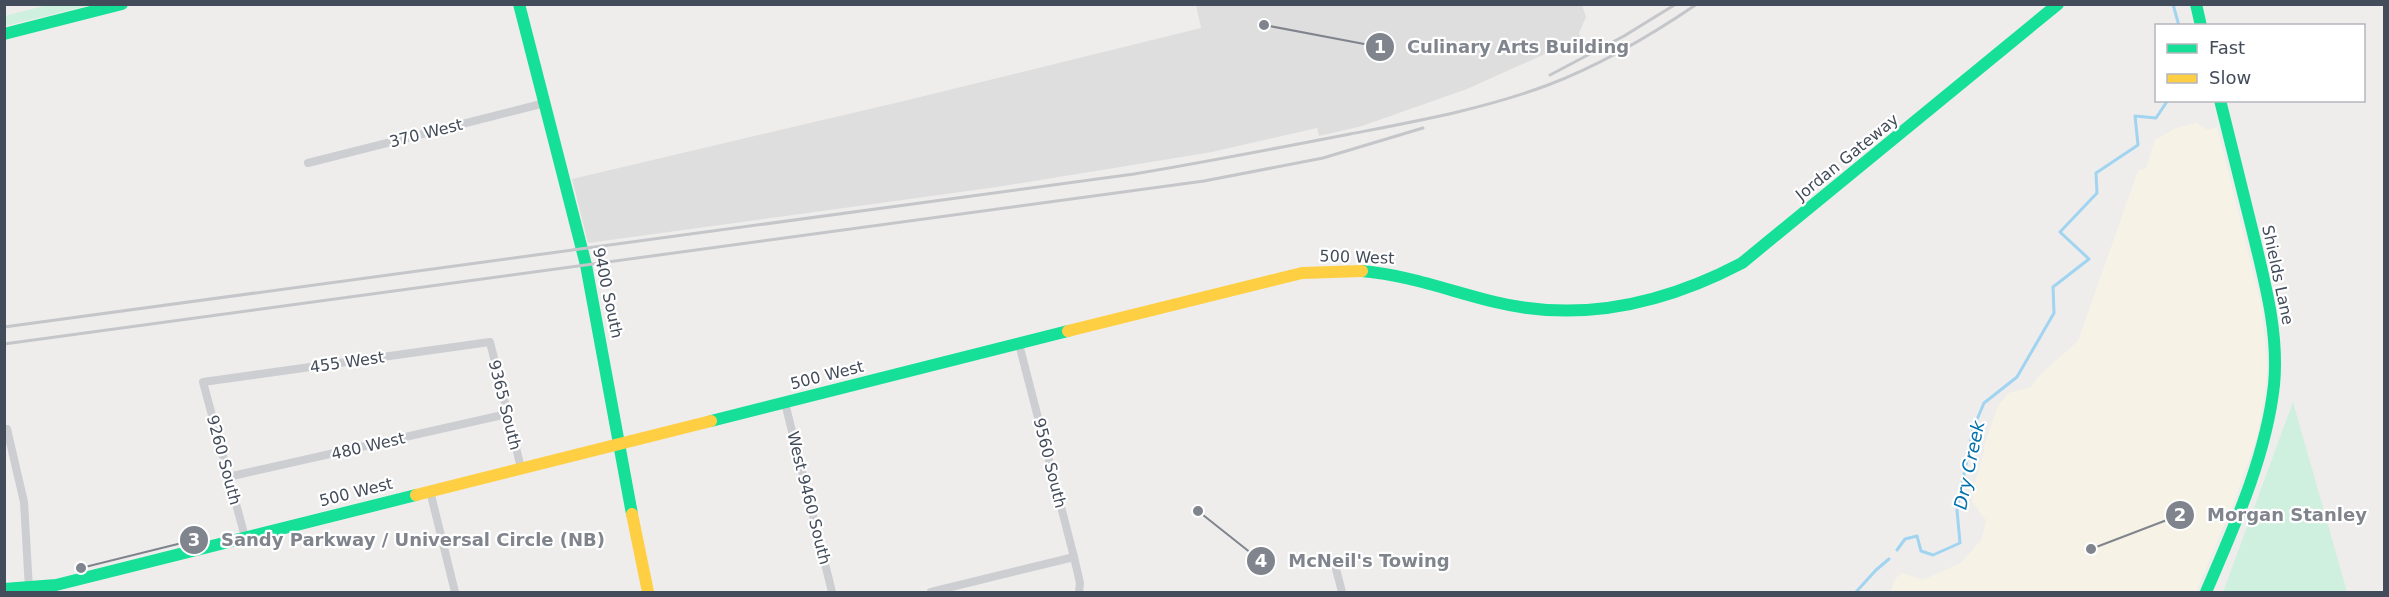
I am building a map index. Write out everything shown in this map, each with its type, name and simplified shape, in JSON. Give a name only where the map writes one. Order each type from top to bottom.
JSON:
[{"type":"main road","points":[[4,34],[122,4]]},
{"type":"main road","name":"9400 South","points":[[519,4],[586,266],[612,395],[621,466],[648,592]]},
{"type":"main road","name":"Jordan Gateway","points":[[1638,304],[1698,287],[1742,263],[2058,4]]},
{"type":"main road","points":[[2196,4],[2201,24]]},
{"type":"main road","name":"Shields Lane","points":[[2206,592],[2265,442],[2272,411],[2276,364],[2269,300],[2220,102]]},
{"type":"main road","name":"500 West","points":[[4,589],[29,589],[56,585],[1283,277],[1332,270],[1394,274],[1479,298],[1533,309],[1590,310],[1638,304]]},
{"type":"street","name":"370 West","points":[[308,163],[545,103]]},
{"type":"street","name":"455 West","points":[[203,382],[490,342]]},
{"type":"street","name":"9365 South","points":[[490,342],[520,468]]},
{"type":"street","name":"9560 South","points":[[1019,344],[1080,588]]},
{"type":"street","name":"9260 South","points":[[203,382],[245,537]]},
{"type":"street","name":"West 9460 South","points":[[785,403],[832,592]]},
{"type":"street","name":"480 West","points":[[228,477],[507,414]]},
{"type":"street","points":[[7,429],[24,502],[29,589]]},
{"type":"street","points":[[430,491],[455,592]]},
{"type":"street","points":[[931,592],[1074,557]]},
{"type":"street","points":[[1335,565],[1341,592]]},
{"type":"shaded area","points":[[1196,5],[1582,5],[1586,17],[1579,33],[1581,38],[1467,89],[1362,126],[1319,136],[1317,128],[1212,152],[997,187],[588,243],[572,179],[1201,28]]},
{"type":"shaded area","points":[[2197,123],[2207,130],[2217,127],[2262,309],[2267,369],[2257,436],[2235,499],[2196,592],[1888,592],[1891,591],[1895,579],[1902,573],[1923,580],[1961,563],[1982,539],[1986,520],[1972,502],[1972,493],[1984,446],[1998,406],[2009,393],[2031,387],[2039,376],[2078,341],[2138,171],[2146,168],[2155,140],[2176,128]]},
{"type":"green space","points":[[51,4],[90,5],[5,26],[5,16]]},
{"type":"green space","points":[[2293,402],[2347,592],[2223,592]]},
{"type":"waterway","name":"Dry Creek","points":[[2173,4],[2178,24]]},
{"type":"waterway","name":"Dry Creek","points":[[1897,550],[1905,539],[1917,536],[1921,551],[1933,555],[1960,543],[1957,510],[1973,429],[1984,403],[2017,377],[2054,313],[2053,287],[2089,259],[2060,232],[2097,193],[2096,173],[2138,145],[2135,116],[2156,118],[2167,102]]},
{"type":"waterway","name":"Dry Creek","points":[[1856,592],[1889,559]]},
{"type":"railway","points":[[1550,75],[1624,36],[1676,4]]},
{"type":"railway","points":[[4,327],[1134,174],[1269,150],[1450,114],[1548,85],[1606,59],[1697,4]]},
{"type":"railway","points":[[4,344],[1204,181],[1323,158],[1423,128]]},
{"type":"traffic: fast","points":[[4,34],[122,4]]},
{"type":"traffic: fast","points":[[519,4],[586,265],[632,514]]},
{"type":"traffic: fast","points":[[1362,271],[1412,280],[1495,302],[1527,308],[1559,310],[1622,305],[1683,289],[1742,263],[2058,4]]},
{"type":"traffic: fast","points":[[2196,4],[2201,24]]},
{"type":"traffic: fast","points":[[2206,592],[2248,491],[2264,439],[2270,412],[2275,366],[2273,327],[2266,289],[2220,102]]},
{"type":"traffic: fast","points":[[711,421],[1068,331]]},
{"type":"traffic: fast","points":[[4,589],[56,585],[416,495]]},
{"type":"traffic: slow","points":[[1068,331],[1302,273],[1362,271]]},
{"type":"traffic: slow","points":[[416,495],[711,421]]},
{"type":"traffic: slow","points":[[632,514],[648,592]]},
{"type":"place","name":"Culinary Arts Building","points":[[1264,25]]},
{"type":"place","name":"McNeil's Towing","points":[[1198,511]]},
{"type":"place","name":"Morgan Stanley","points":[[2091,549]]},
{"type":"place","name":"Sandy Parkway / Universal Circle (NB)","points":[[81,568]]}]
